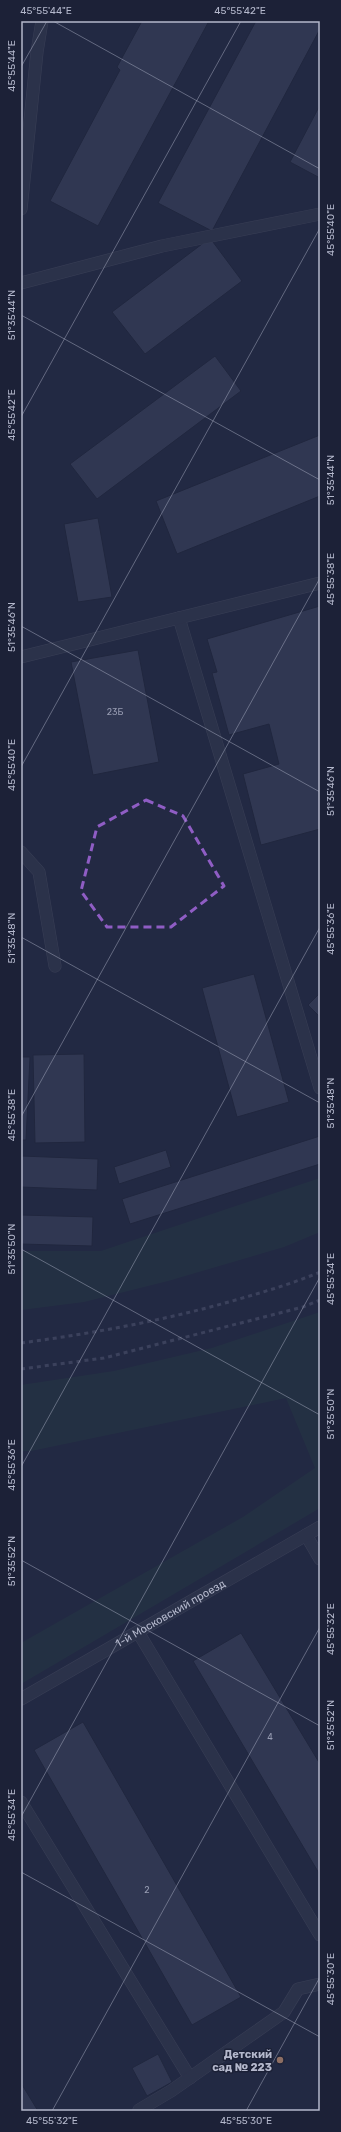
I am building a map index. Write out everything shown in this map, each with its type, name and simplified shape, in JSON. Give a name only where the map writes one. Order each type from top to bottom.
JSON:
[{"type":"street","points":[[21,208],[37,52],[42,21]]},
{"type":"street","points":[[21,283],[162,246],[320,214]]},
{"type":"street","points":[[21,657],[320,584]]},
{"type":"street","points":[[179,618],[320,1088]]},
{"type":"street","points":[[21,852],[39,872],[55,966]]},
{"type":"street","name":"1-й Московский проезд","points":[[21,1699],[320,1527]]},
{"type":"street","points":[[306,1535],[320,1559]]},
{"type":"street","points":[[138,1632],[320,1935]]},
{"type":"street","points":[[21,1802],[190,2078]]},
{"type":"street","points":[[139,2111],[190,2078],[284,2012],[298,1989],[320,1984]]},
{"type":"highlighted area","points":[[146,800],[183,816],[224,886],[171,927],[107,927],[81,891],[97,827]]},
{"type":"shaded area","points":[[320,1178],[320,1232],[284,1247],[168,1281],[84,1302],[21,1310],[21,1251],[101,1251]]},
{"type":"shaded area","points":[[320,1312],[320,1508],[21,1684],[21,1643],[243,1517],[315,1468],[286,1398],[31,1451],[21,1451],[21,1385],[114,1371],[212,1348]]},
{"type":"building","points":[[142,21],[209,21],[98,226],[50,201],[120,70],[117,67]]},
{"type":"building","points":[[256,21],[320,21],[320,29],[212,231],[158,203]]},
{"type":"building","points":[[320,105],[320,178],[290,162]]},
{"type":"building","points":[[210,238],[242,281],[145,354],[112,312]]},
{"type":"building","points":[[215,356],[241,391],[97,499],[70,464]]},
{"type":"building","points":[[320,435],[320,496],[177,554],[156,501]]},
{"type":"building","points":[[98,518],[112,597],[78,602],[64,524]]},
{"type":"building","points":[[320,606],[320,829],[261,845],[243,774],[279,764],[269,724],[229,735],[212,673],[217,672],[207,639]]},
{"type":"building","points":[[138,650],[159,762],[93,775],[71,662]]},
{"type":"building","points":[[254,974],[289,1102],[237,1117],[202,988]]},
{"type":"building","points":[[320,993],[320,1017],[308,1005]]},
{"type":"building","points":[[84,1054],[85,1142],[35,1143],[33,1055]]},
{"type":"building","points":[[21,1057],[30,1057],[26,1140],[21,1140]]},
{"type":"building","points":[[320,1136],[320,1164],[130,1224],[122,1199]]},
{"type":"building","points":[[166,1150],[171,1167],[119,1184],[114,1167]]},
{"type":"building","points":[[21,1156],[98,1159],[97,1190],[21,1187]]},
{"type":"building","points":[[21,1215],[93,1217],[92,1246],[21,1244]]},
{"type":"building","points":[[241,1633],[320,1764],[320,1875],[193,1661]]},
{"type":"building","points":[[83,1722],[241,1997],[192,2025],[34,1750]]},
{"type":"building","points":[[158,2054],[172,2082],[147,2096],[132,2068]]},
{"type":"building","points":[[21,2083],[38,2111],[21,2111]]},
{"type":"railway","points":[[21,1343],[76,1335],[158,1320],[212,1307],[270,1290],[320,1272]]},
{"type":"railway","points":[[21,1369],[104,1358],[303,1307],[320,1300]]},
{"type":"place","name":"Детский сад № 223","points":[[280,2060]]}]
